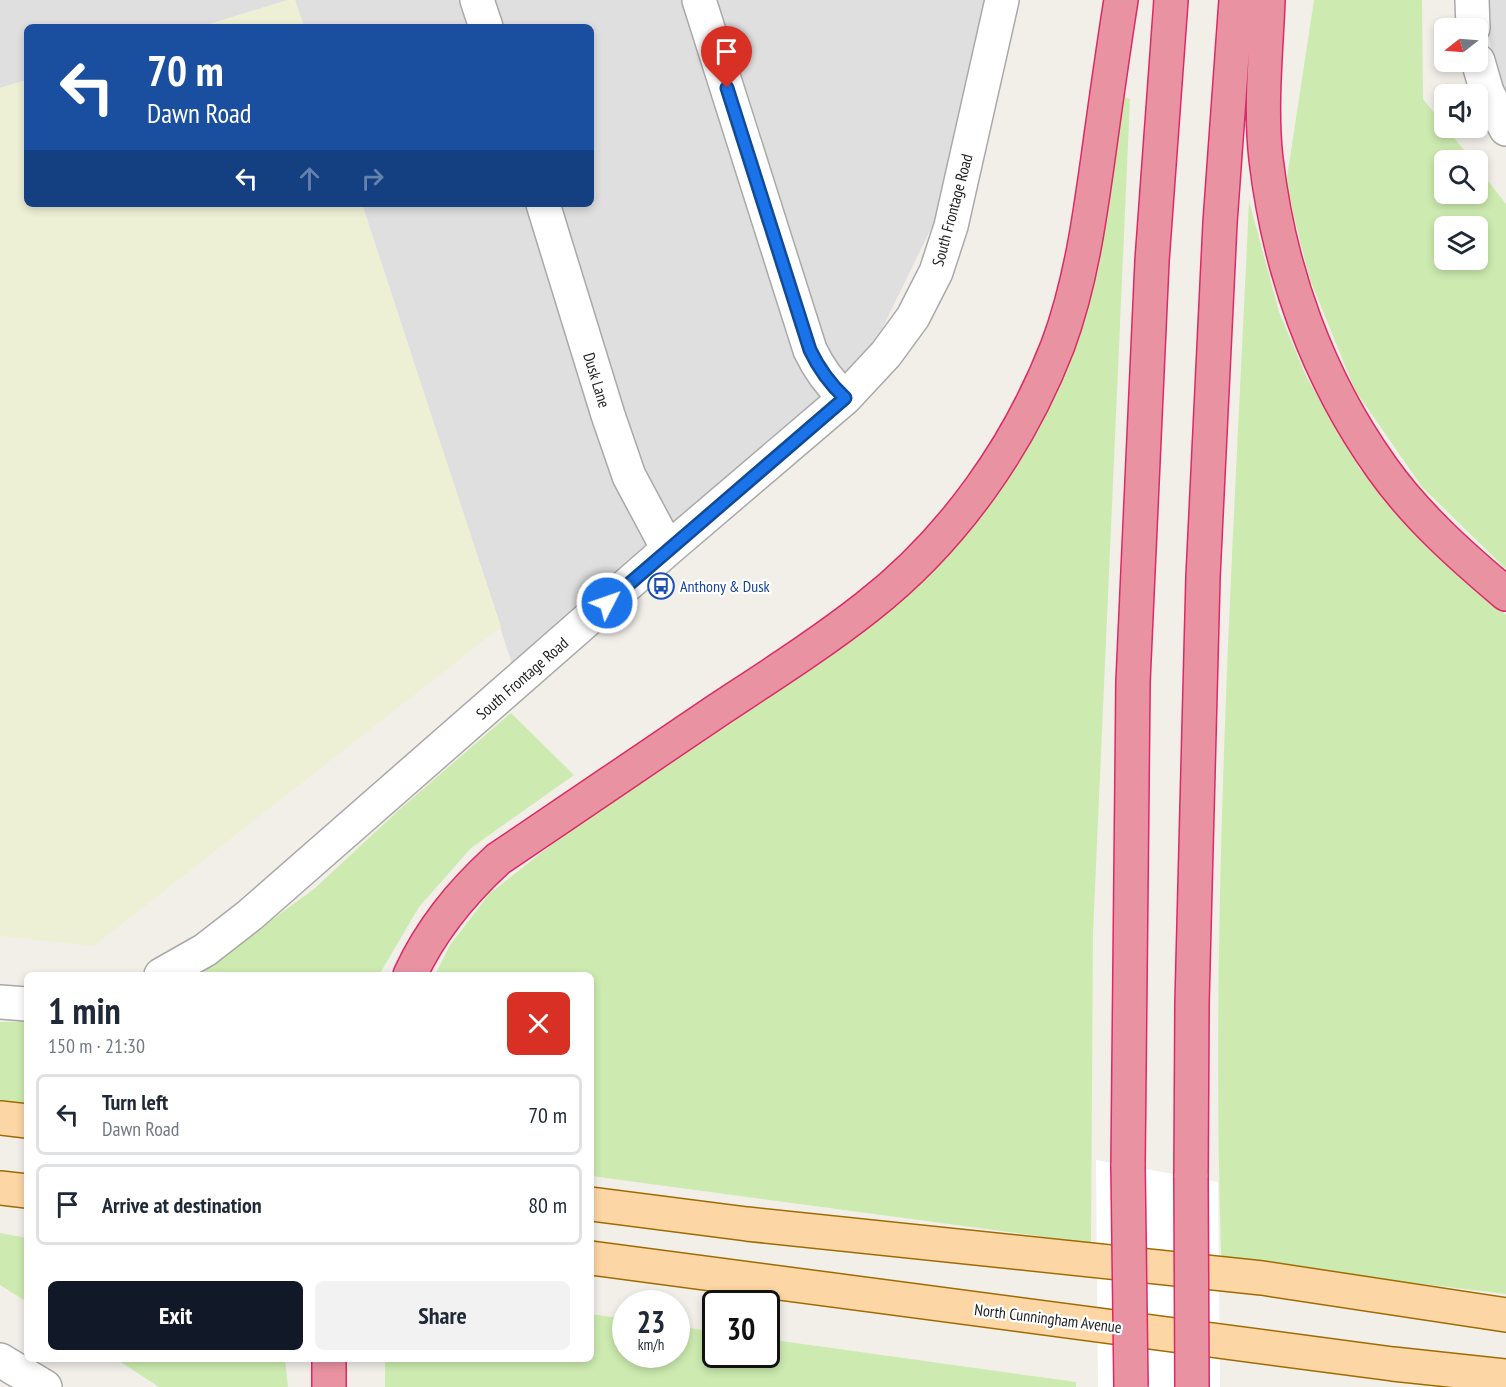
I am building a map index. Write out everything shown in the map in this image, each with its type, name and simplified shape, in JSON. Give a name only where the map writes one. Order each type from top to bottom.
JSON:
[{"type":"highway","points":[[411,972],[441,920],[472,883],[498,859],[810,649],[869,606],[916,564],[958,518],[993,472],[1029,410],[1058,345],[1075,291],[1091,208],[1121,0]]},
{"type":"highway","points":[[1131,1387],[1128,1166],[1133,682],[1152,261],[1170,0]]},
{"type":"highway","points":[[1192,1387],[1192,1004],[1203,576],[1220,224],[1236,0]]},
{"type":"highway","points":[[1268,0],[1264,95],[1268,168],[1276,221],[1294,293],[1321,365],[1347,416],[1383,469],[1424,519],[1506,594]]},
{"type":"highway","points":[[329,1362],[329,1387]]},
{"type":"main road","points":[[0,1118],[24,1121]]},
{"type":"main road","points":[[0,1188],[24,1191]]},
{"type":"main road","points":[[594,1204],[747,1224],[1262,1278],[1506,1316]]},
{"type":"main road","name":"North Cunningham Avenue","points":[[594,1258],[1370,1361],[1506,1376]]},
{"type":"street","points":[[477,0],[485,24]]},
{"type":"street","points":[[699,0],[810,350],[819,369],[830,384],[845,398]]},
{"type":"street","name":"South Frontage Road","points":[[166,972],[205,950],[250,915],[668,549],[845,398],[886,354],[913,317],[936,272],[951,226],[1002,0]]},
{"type":"street","points":[[1472,0],[1473,18]]},
{"type":"street","points":[[1481,72],[1487,92],[1506,129]]},
{"type":"street","name":"Dusk Lane","points":[[544,207],[608,416],[629,476],[668,549]]},
{"type":"street","points":[[0,1002],[24,1004]]},
{"type":"street","points":[[0,1360],[45,1387]]},
{"type":"shaded area","points":[[0,0],[288,0],[210,24],[24,24],[24,81],[0,88]]},
{"type":"shaded area","points":[[295,0],[986,0],[938,214],[868,358],[513,667],[363,207],[594,207],[594,24],[303,24]]},
{"type":"shaded area","points":[[1487,0],[1506,0],[1506,95],[1496,72]]},
{"type":"green space","points":[[288,0],[295,0],[303,24],[210,24]]},
{"type":"green space","points":[[1314,0],[1422,0],[1423,99],[1434,113],[1434,138],[1454,138],[1464,150],[1434,150],[1434,204],[1488,204],[1488,181],[1506,204],[1506,569],[1422,487],[1355,390],[1309,277],[1286,184]]},
{"type":"green space","points":[[24,81],[24,207],[363,207],[501,627],[94,946],[0,936],[0,88]]},
{"type":"green space","points":[[1124,97],[1130,99],[1093,934],[1091,1243],[594,1176],[594,972],[436,972],[450,945],[489,894],[560,838],[830,657],[910,591],[1094,264]]},
{"type":"green space","points":[[1249,201],[1279,312],[1307,378],[1360,469],[1506,615],[1506,1294],[1224,1260],[1221,1253],[1218,990],[1221,858],[1230,595]]},
{"type":"green space","points":[[511,713],[574,775],[471,848],[419,907],[381,972],[200,972],[314,889],[400,809]]},
{"type":"green space","points":[[24,1021],[24,1105],[0,1102],[0,1022]]},
{"type":"green space","points":[[0,1233],[24,1237],[24,1300],[0,1285]]},
{"type":"green space","points":[[594,1314],[612,1317],[612,1368],[690,1368],[690,1328],[702,1330],[702,1368],[780,1368],[780,1341],[1076,1382],[1076,1387],[385,1387],[385,1362],[594,1362]]},
{"type":"green space","points":[[121,1362],[285,1362],[288,1387],[159,1387]]},
{"type":"pier","points":[[1096,1160],[1218,1182],[1220,1387],[1098,1387]]},
{"type":"place","name":"Anthony & Dusk","points":[[661,586]]},
{"type":"route","points":[[607,603],[845,398],[830,384],[819,369],[810,350],[727,88]]}]
